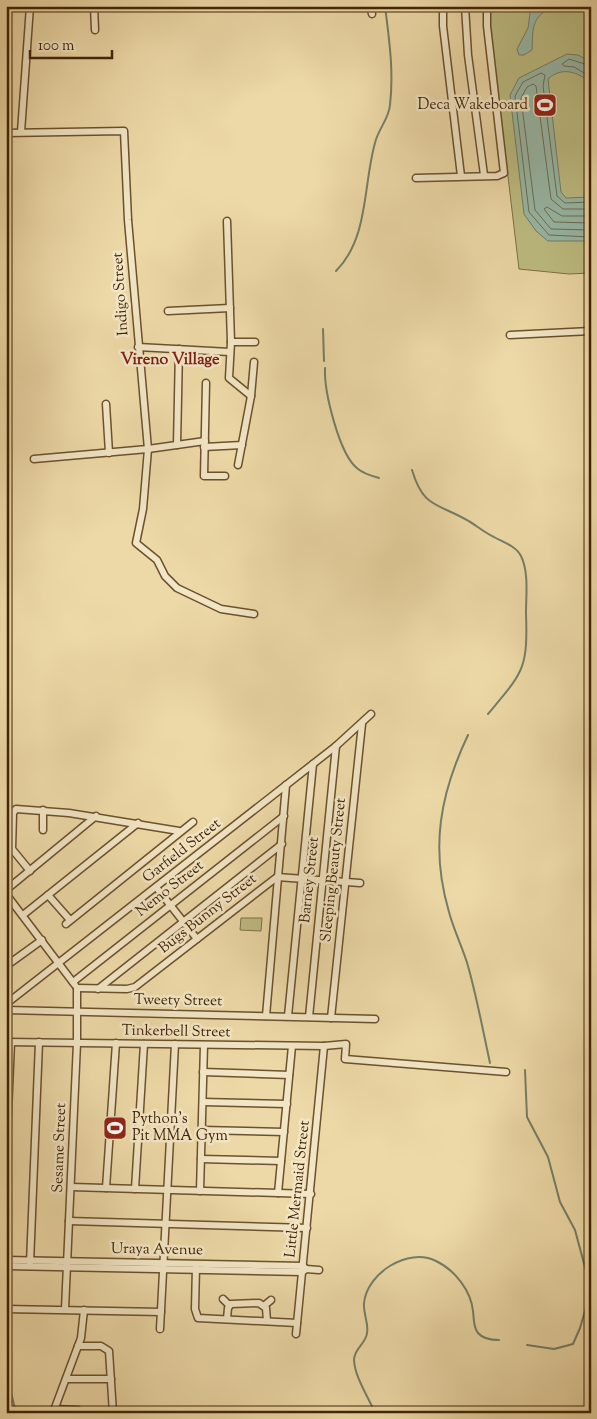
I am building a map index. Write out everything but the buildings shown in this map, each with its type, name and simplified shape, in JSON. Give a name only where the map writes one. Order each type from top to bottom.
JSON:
[{"type":"street","points":[[6,133],[22,132],[30,6]]},
{"type":"street","points":[[94,6],[95,30]]},
{"type":"street","points":[[370,6],[372,14]]},
{"type":"street","points":[[443,6],[443,26],[461,176]]},
{"type":"street","points":[[465,6],[467,45],[484,175]]},
{"type":"street","points":[[416,178],[501,175],[504,169],[487,26],[487,6]]},
{"type":"street","name":"Indigo Street","points":[[22,132],[124,131],[128,220],[148,449],[143,509],[136,543],[158,560],[165,576],[176,588],[221,609],[254,614]]},
{"type":"street","points":[[227,221],[231,342],[229,378],[252,396]]},
{"type":"street","points":[[168,311],[230,308]]},
{"type":"street","points":[[510,335],[591,332]]},
{"type":"street","points":[[231,342],[255,342]]},
{"type":"street","points":[[138,347],[230,352]]},
{"type":"street","points":[[177,445],[179,349]]},
{"type":"street","points":[[238,465],[252,396],[254,362]]},
{"type":"street","points":[[206,383],[204,476],[225,476]]},
{"type":"street","points":[[106,404],[109,453]]},
{"type":"street","points":[[34,459],[177,445],[242,445]]},
{"type":"street","name":"Garfield Street","points":[[6,1004],[336,746],[371,714]]},
{"type":"street","name":"Sleeping Beauty Street","points":[[331,1018],[362,724]]},
{"type":"street","name":"Barney Street","points":[[309,1017],[336,746]]},
{"type":"street","points":[[288,1016],[313,764]]},
{"type":"street","points":[[266,1016],[280,876],[286,785]]},
{"type":"street","points":[[30,871],[12,849],[14,811],[18,809],[96,816],[179,831]]},
{"type":"street","points":[[43,810],[44,830]]},
{"type":"street","points":[[77,988],[6,892],[96,816]]},
{"type":"street","name":"Nemo Street","points":[[73,982],[284,816]]},
{"type":"street","points":[[48,895],[68,922],[179,831],[193,822]]},
{"type":"street","points":[[23,915],[138,823]]},
{"type":"street","points":[[98,989],[282,844]]},
{"type":"street","name":"Bugs Bunny Street","points":[[77,988],[127,989],[135,987],[270,881],[280,876],[360,884]]},
{"type":"street","points":[[156,887],[197,939]]},
{"type":"street","points":[[6,966],[42,940]]},
{"type":"street","name":"Sesame Street","points":[[65,1309],[77,1043],[77,988]]},
{"type":"street","name":"Tweety Street","points":[[6,1010],[375,1019]]},
{"type":"street","points":[[6,1160],[9,1042]]},
{"type":"street","name":"Tinkerbell Street","points":[[9,1042],[292,1046],[346,1044],[345,1059],[506,1072]]},
{"type":"street","points":[[30,1263],[39,1042]]},
{"type":"street","points":[[106,1188],[116,1043]]},
{"type":"street","points":[[135,1189],[144,1044]]},
{"type":"street","points":[[160,1329],[175,1044]]},
{"type":"street","points":[[200,1191],[204,1045]]},
{"type":"street","points":[[278,1192],[292,1046]]},
{"type":"street","name":"Little Mermaid Street","points":[[296,1334],[304,1269],[324,1046]]},
{"type":"street","points":[[203,1072],[289,1075]]},
{"type":"street","points":[[203,1102],[286,1104]]},
{"type":"street","points":[[202,1130],[284,1132]]},
{"type":"street","points":[[201,1159],[281,1161]]},
{"type":"street","points":[[71,1187],[310,1194]]},
{"type":"street","points":[[69,1222],[307,1228]]},
{"type":"street","name":"Uraya Avenue","points":[[6,1260],[30,1263],[319,1270]]},
{"type":"street","name":"Uraya Avenue","points":[[6,1266],[30,1263]]},
{"type":"street","points":[[196,1267],[196,1316],[200,1319],[297,1323]]},
{"type":"street","points":[[223,1299],[229,1305],[259,1303],[265,1305]]},
{"type":"street","points":[[265,1305],[271,1300]]},
{"type":"street","points":[[227,1319],[229,1305]]},
{"type":"street","points":[[265,1305],[267,1321]]},
{"type":"street","points":[[6,1309],[161,1312]]},
{"type":"street","points":[[81,1413],[78,1410],[54,1411],[82,1333],[84,1310]]},
{"type":"street","points":[[78,1346],[101,1346],[108,1348],[113,1413]]},
{"type":"street","points":[[66,1379],[111,1379]]},
{"type":"green space","name":"Deca Wakeboard","points":[[490,6],[591,6],[591,273],[569,274],[519,269],[489,17]]},
{"type":"green space","points":[[241,918],[262,918],[261,931],[240,930]]},
{"type":"water","points":[[531,6],[553,6],[537,19],[533,29],[532,50],[524,55],[519,55],[517,49],[528,28]]},
{"type":"water","points":[[567,54],[578,55],[591,62],[591,83],[581,76],[570,72],[559,73],[548,79],[561,192],[566,198],[591,197],[591,241],[548,241],[536,231],[524,214],[510,95],[519,78]]},
{"type":"waterway","points":[[336,271],[347,258],[360,227],[371,159],[378,133],[389,110],[391,67],[385,6]]},
{"type":"waterway","points":[[323,329],[324,361]]},
{"type":"waterway","points":[[325,368],[330,406],[345,451],[351,462],[358,469],[365,474],[379,478]]},
{"type":"waterway","points":[[412,470],[416,482],[426,498],[513,547],[524,562],[526,584],[526,647],[524,659],[516,679],[488,714]]},
{"type":"waterway","points":[[468,735],[458,757],[445,800],[439,843],[440,866],[449,912],[466,959],[490,1063]]},
{"type":"waterway","points":[[525,1070],[527,1117],[548,1157],[560,1202],[575,1230],[586,1271],[587,1304],[573,1344],[554,1349],[527,1345]]},
{"type":"waterway","points":[[375,1413],[359,1380],[354,1360],[356,1352],[365,1340],[367,1333],[364,1307],[367,1292],[381,1273],[391,1266],[413,1257],[425,1258],[443,1265],[456,1276],[469,1296],[472,1303],[476,1331],[485,1338],[499,1340]]},
{"type":"waterway","points":[[6,1372],[16,1413]]},
{"type":"place","name":"Deca Wakeboard","points":[[545,105]]},
{"type":"place","name":"Python's Pit MMA Gym","points":[[115,1128]]},
{"type":"district","name":"Vireno Village","points":[[170,360]]}]
